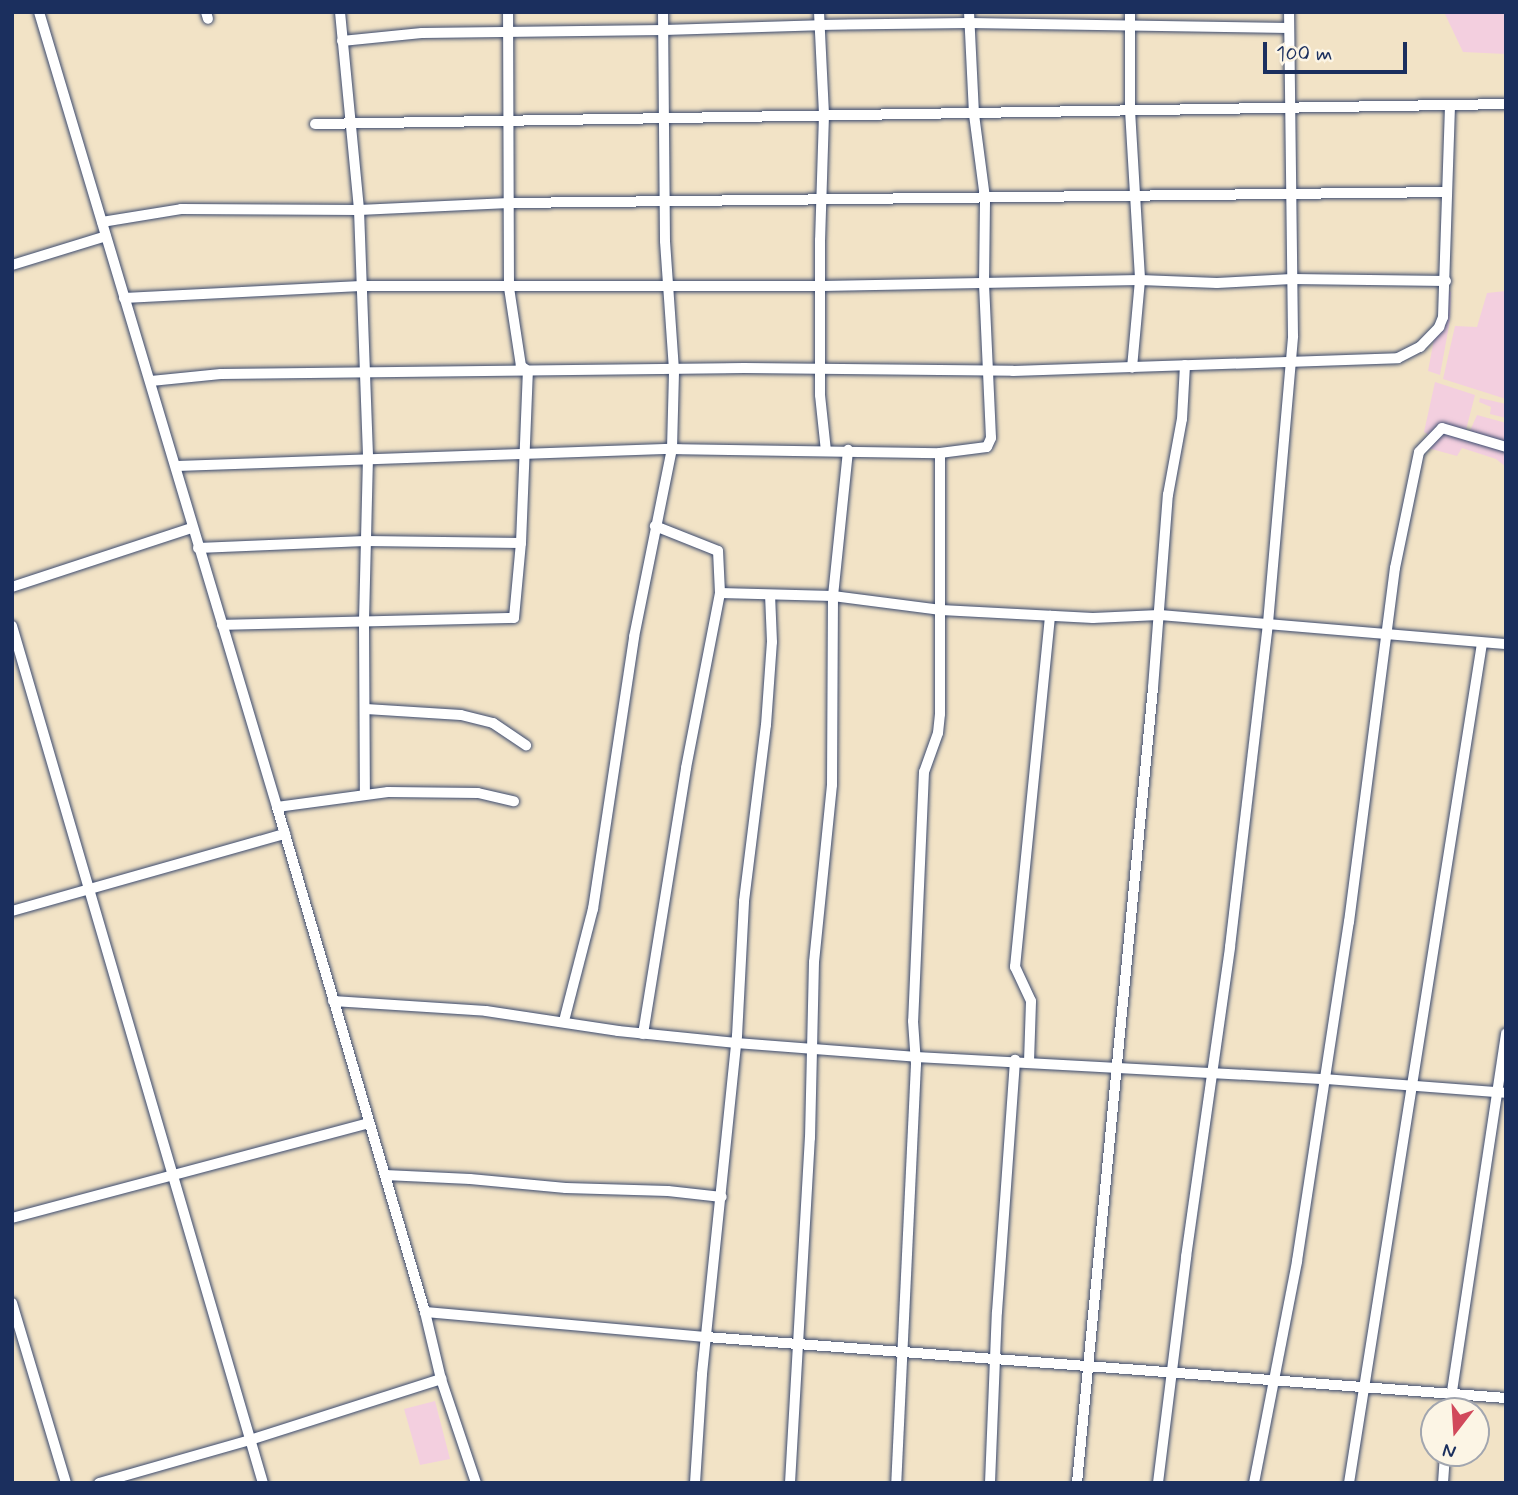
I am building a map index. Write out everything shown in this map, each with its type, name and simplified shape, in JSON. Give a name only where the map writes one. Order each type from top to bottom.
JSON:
[{"type":"street","points":[[39,12],[177,466],[191,528],[285,834],[425,1312],[441,1379],[476,1483]]},
{"type":"street","points":[[340,12],[348,122],[359,210],[368,457],[364,623],[365,793]]},
{"type":"street","points":[[508,12],[509,288],[521,366],[528,372]]},
{"type":"street","points":[[564,1021],[593,909],[607,795],[654,526],[672,449],[674,369],[665,201],[663,12]]},
{"type":"street","points":[[819,12],[824,115],[820,240],[820,395],[826,451]]},
{"type":"street","points":[[1130,12],[1130,110],[1140,280],[1132,368]]},
{"type":"street","points":[[1158,1483],[1211,1072],[1230,947],[1268,623],[1290,361],[1292,279],[1289,12]]},
{"type":"street","points":[[342,41],[422,33],[664,30],[969,17],[1130,26],[1289,28]]},
{"type":"street","points":[[177,466],[368,457],[672,449],[940,453],[987,447],[990,444],[984,284],[985,198],[974,114],[969,17]]},
{"type":"street","points":[[315,124],[510,123],[665,117],[1506,104]]},
{"type":"street","points":[[151,381],[221,374],[822,368],[988,371],[1132,368],[1407,356],[1439,327],[1446,281],[1450,105]]},
{"type":"street","points":[[102,222],[181,209],[359,210],[509,203],[1447,191]]},
{"type":"street","points":[[12,265],[106,236]]},
{"type":"street","points":[[124,298],[361,286],[822,286],[1140,280],[1217,283],[1292,279],[1446,281]]},
{"type":"street","points":[[1077,1483],[1168,495],[1182,419],[1185,366]]},
{"type":"street","points":[[222,625],[514,618],[521,543],[528,372]]},
{"type":"street","points":[[1254,1483],[1297,1261],[1325,1079],[1395,568],[1419,452],[1442,428],[1506,447]]},
{"type":"street","points":[[790,1483],[814,1048],[814,962],[832,785],[833,596],[848,450]]},
{"type":"street","points":[[896,1483],[916,1057],[913,1021],[924,772],[938,733],[940,714],[940,453]]},
{"type":"street","points":[[643,1034],[683,781],[720,593],[718,551],[654,526]]},
{"type":"street","points":[[12,587],[191,528]]},
{"type":"street","points":[[198,548],[365,541],[521,543]]},
{"type":"street","points":[[720,593],[833,596],[941,610],[1050,616],[1159,615],[1506,644]]},
{"type":"street","points":[[695,1483],[706,1338],[736,1043],[744,901],[766,725],[772,642],[770,595]]},
{"type":"street","points":[[1029,1062],[1031,1001],[1015,967],[1050,616]]},
{"type":"street","points":[[12,626],[263,1483]]},
{"type":"street","points":[[1349,1483],[1482,643]]},
{"type":"street","points":[[366,709],[461,715],[493,723],[526,745]]},
{"type":"street","points":[[277,807],[365,793],[478,793],[514,801]]},
{"type":"street","points":[[12,911],[285,834]]},
{"type":"street","points":[[333,1001],[486,1011],[643,1034],[736,1043],[916,1057],[1015,1060],[1325,1079],[1501,1093]]},
{"type":"street","points":[[1451,1397],[1501,1093],[1506,1033]]},
{"type":"street","points":[[990,1483],[1015,1060]]},
{"type":"street","points":[[12,1218],[368,1123]]},
{"type":"street","points":[[385,1175],[471,1179],[566,1188],[668,1191],[722,1197]]},
{"type":"street","points":[[12,1303],[66,1483]]},
{"type":"street","points":[[425,1312],[706,1338],[1506,1398]]},
{"type":"street","points":[[99,1483],[250,1440],[441,1379]]},
{"type":"shaded area","points":[[1444,12],[1506,12],[1506,54],[1463,52]]},
{"type":"shaded area","points":[[1446,290],[1451,292],[1450,320],[1440,375],[1428,371],[1435,334],[1441,333],[1444,323]]},
{"type":"shaded area","points":[[1506,291],[1506,399],[1443,379],[1455,326],[1477,327],[1487,293]]},
{"type":"shaded area","points":[[1435,382],[1475,395],[1466,430],[1441,424],[1436,426],[1431,436],[1424,432]]},
{"type":"shaded area","points":[[1480,398],[1506,404],[1506,418],[1490,414],[1491,407],[1479,402]]},
{"type":"shaded area","points":[[1477,415],[1506,423],[1506,444],[1469,433]]},
{"type":"shaded area","points":[[1443,432],[1506,450],[1506,467],[1496,459],[1462,448],[1457,456],[1428,448]]},
{"type":"shaded area","points":[[435,1401],[450,1459],[420,1465],[404,1409]]}]
